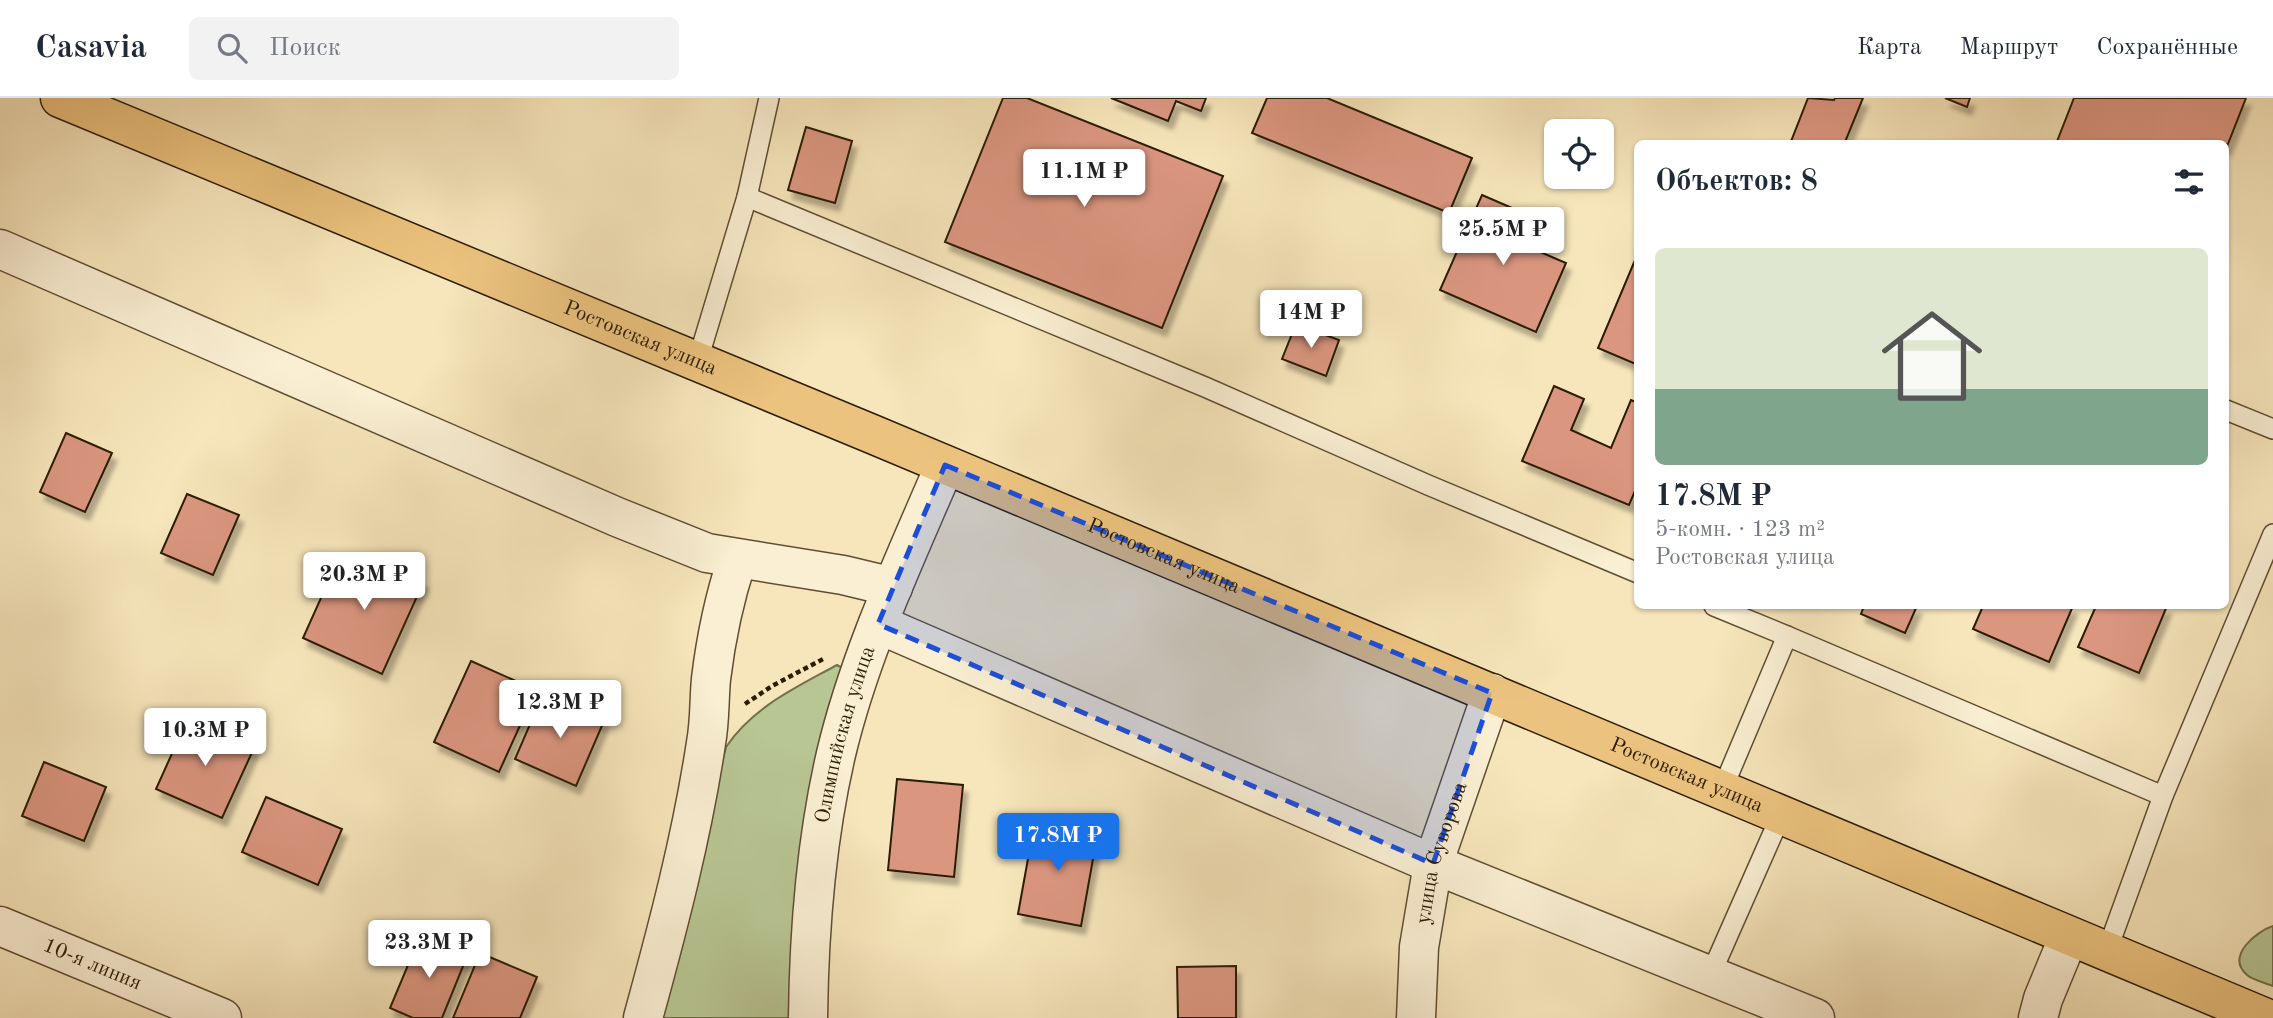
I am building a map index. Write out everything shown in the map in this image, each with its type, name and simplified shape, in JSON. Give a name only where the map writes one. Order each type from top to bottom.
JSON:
[{"type":"main road","name":"Ростовская улица","points":[[60,98],[945,464],[2266,1018]]},
{"type":"street","points":[[0,249],[617,517],[706,553],[844,575],[893,587]]},
{"type":"street","name":"Олимпийская улица","points":[[808,1018],[814,885],[824,810],[837,751],[876,630],[945,464]]},
{"type":"street","points":[[643,1018],[669,923],[707,740],[719,624],[737,560]]},
{"type":"street","points":[[876,630],[1433,864],[1815,1018]]},
{"type":"street","name":"улица Суворова","points":[[1416,1018],[1419,947],[1433,864],[1492,693]]},
{"type":"street","name":"10-я линия","points":[[0,926],[222,1018]]},
{"type":"street","points":[[2038,1018],[2069,936]]},
{"type":"lane","points":[[697,363],[747,197],[769,98]]},
{"type":"lane","points":[[747,197],[1205,387],[1634,571]]},
{"type":"lane","points":[[2229,411],[2273,429]]},
{"type":"lane","points":[[2106,951],[2163,796],[2273,534]]},
{"type":"lane","points":[[1721,609],[2163,796]]},
{"type":"lane","points":[[1722,790],[1787,636]]},
{"type":"lane","points":[[1710,976],[1781,815]]},
{"type":"path","points":[[707,740],[741,707],[772,686],[876,630]]},
{"type":"highlighted area","points":[[945,465],[1492,693],[1433,864],[878,624]]},
{"type":"green space","points":[[837,665],[848,671],[796,1018],[656,1018],[726,747],[762,710]]},
{"type":"green space","points":[[2273,926],[2273,986],[2247,975],[2241,968],[2240,960],[2246,945],[2259,933]]},
{"type":"building","points":[[1003,98],[1027,98],[1223,176],[1162,328],[945,242]]},
{"type":"building","points":[[1111,98],[1206,98],[1201,111],[1176,101],[1168,121]]},
{"type":"building","points":[[1267,98],[1327,98],[1472,158],[1449,213],[1252,133]]},
{"type":"building","points":[[1808,98],[1863,98],[1846,140],[1792,140]]},
{"type":"building","points":[[1945,98],[1970,98],[1967,107]]},
{"type":"building","points":[[2074,98],[2246,98],[2229,141],[2058,140]]},
{"type":"building","points":[[806,127],[852,141],[835,203],[788,190]]},
{"type":"building","points":[[1482,195],[1535,218],[1524,245],[1566,263],[1536,332],[1440,290]]},
{"type":"building","points":[[1634,262],[1634,363],[1598,348]]},
{"type":"building","points":[[1296,324],[1339,340],[1326,376],[1282,359]]},
{"type":"building","points":[[1554,386],[1584,399],[1571,430],[1611,448],[1631,400],[1634,401],[1634,493],[1629,505],[1522,461]]},
{"type":"building","points":[[66,433],[112,453],[85,512],[40,492]]},
{"type":"building","points":[[187,494],[239,515],[213,575],[161,553]]},
{"type":"building","points":[[367,556],[424,581],[382,674],[303,638],[338,560],[361,570]]},
{"type":"building","points":[[1863,609],[1916,609],[1905,633],[1861,614]]},
{"type":"building","points":[[1982,609],[2072,609],[2049,662],[1973,629]]},
{"type":"building","points":[[2095,609],[2166,609],[2139,673],[2078,647]]},
{"type":"building","points":[[471,661],[536,690],[499,772],[434,742]]},
{"type":"building","points":[[543,694],[604,721],[576,786],[515,759]]},
{"type":"building","points":[[188,718],[254,748],[222,818],[156,789]]},
{"type":"building","points":[[44,762],[106,787],[84,841],[22,816]]},
{"type":"building","points":[[897,779],[963,785],[954,877],[888,870]]},
{"type":"building","points":[[266,797],[342,829],[318,885],[242,852]]},
{"type":"building","points":[[1035,820],[1098,831],[1081,926],[1018,914]]},
{"type":"building","points":[[421,934],[468,954],[442,1018],[413,1018],[390,1008]]},
{"type":"building","points":[[480,953],[537,977],[520,1018],[453,1018]]},
{"type":"building","points":[[1236,966],[1236,1018],[1178,1018],[1177,967]]}]
